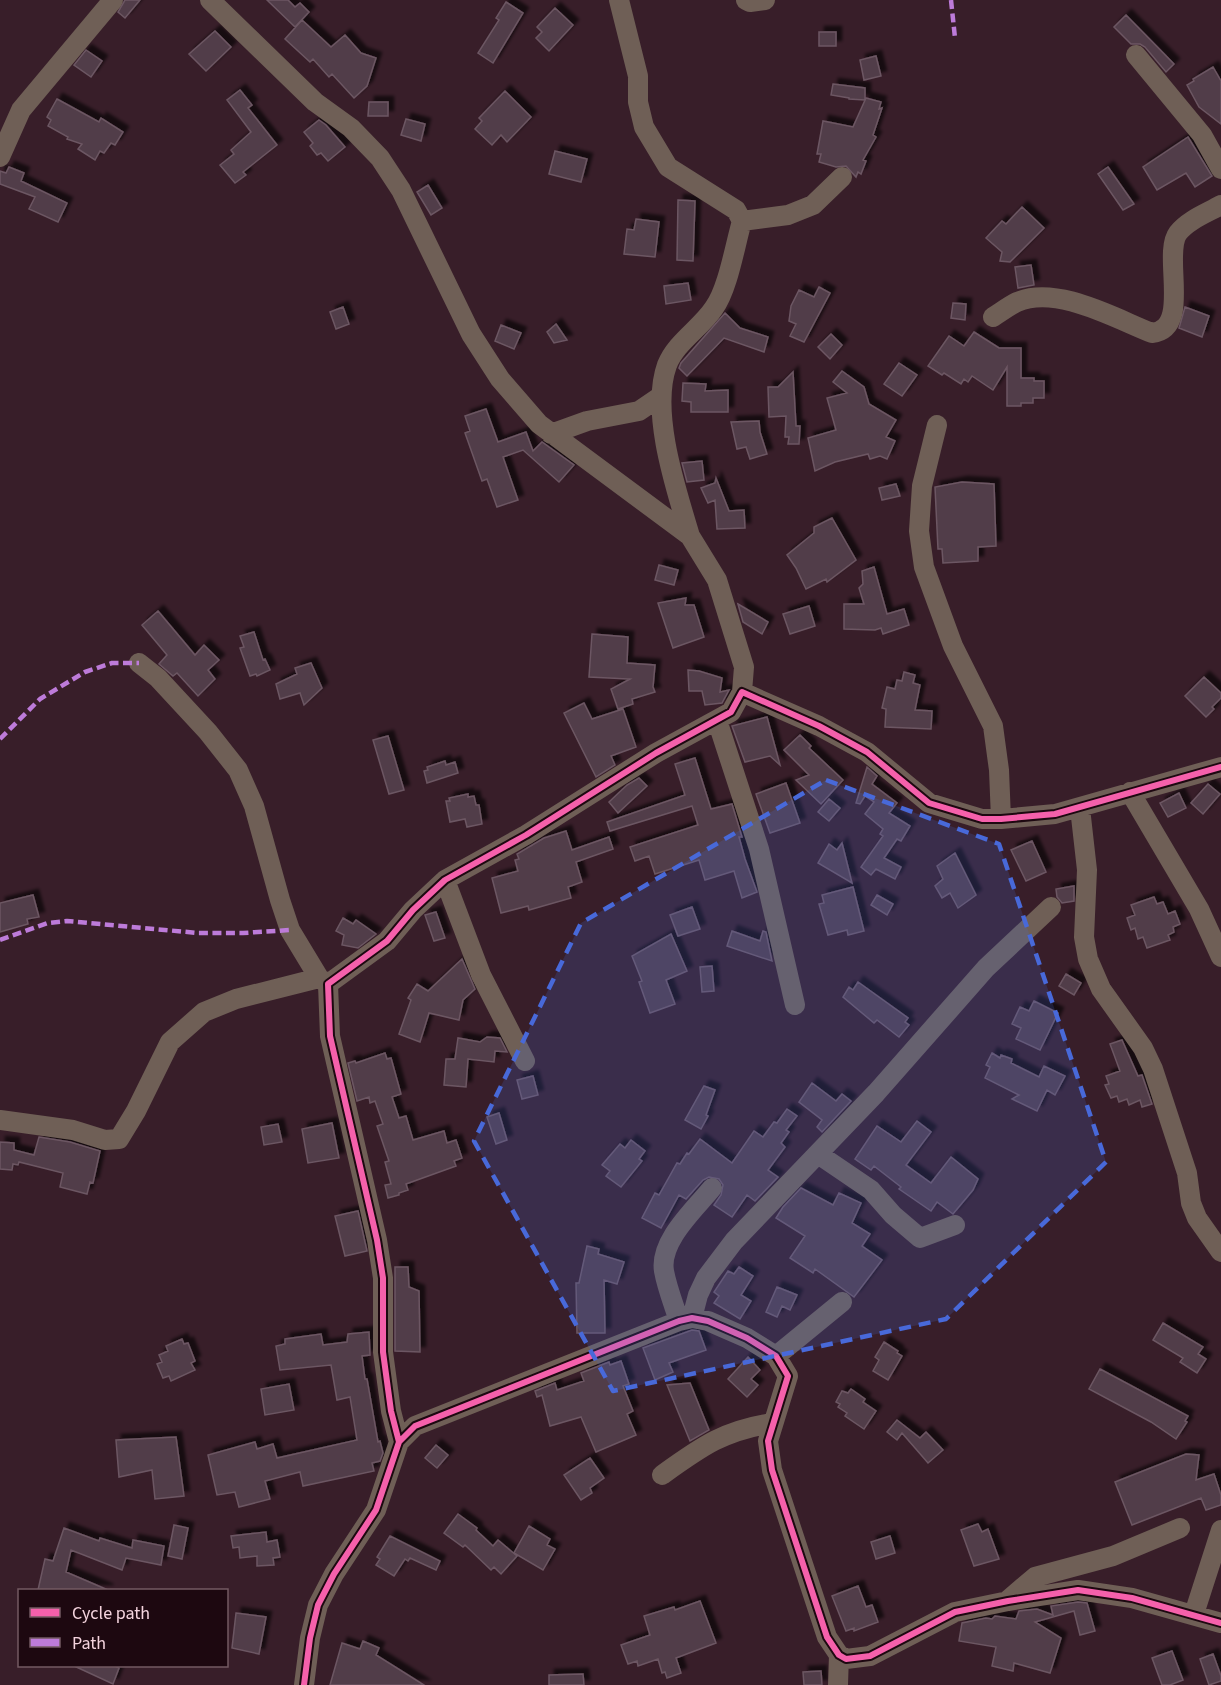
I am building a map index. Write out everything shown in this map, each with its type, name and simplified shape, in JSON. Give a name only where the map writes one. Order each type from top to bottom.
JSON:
[{"type":"street","points":[[0,157],[21,110],[113,0]]},
{"type":"street","points":[[210,0],[308,95],[351,128],[380,158],[401,190],[471,334],[500,379],[539,424],[690,536]]},
{"type":"street","points":[[0,1120],[73,1130],[105,1140],[119,1139],[136,1111],[170,1041],[204,1012],[236,999],[323,981],[387,940],[413,910],[445,880],[526,835],[656,753],[732,712],[742,692],[744,667],[717,580],[690,536],[669,466],[661,396],[667,364],[675,351],[715,308],[722,292],[742,221],[736,210],[668,167],[644,127],[638,102],[638,76],[619,0]]},
{"type":"street","points":[[746,0],[765,0]]},
{"type":"street","points":[[1136,55],[1202,135],[1221,169]]},
{"type":"street","points":[[742,221],[788,215],[813,205],[842,177]]},
{"type":"street","points":[[993,317],[1018,302],[1050,297],[1071,301],[1152,333],[1159,332],[1167,326],[1175,299],[1172,244],[1178,233],[1190,222],[1221,206]]},
{"type":"street","points":[[551,434],[587,421],[639,411],[661,396]]},
{"type":"street","points":[[937,425],[922,486],[919,531],[924,567],[953,646],[993,726],[999,770],[1001,819]]},
{"type":"street","points":[[139,663],[158,678],[208,732],[238,770],[254,806],[290,930],[323,981],[330,1036],[377,1240],[383,1278],[383,1352],[399,1442]]},
{"type":"street","points":[[742,692],[819,726],[867,752],[929,803],[982,819],[1055,814],[1221,767]]},
{"type":"street","points":[[717,720],[759,849],[795,1005]]},
{"type":"street","points":[[1130,792],[1199,909],[1221,957]]},
{"type":"street","points":[[1080,808],[1087,870],[1084,937],[1088,959],[1101,989],[1143,1048],[1153,1069],[1187,1173],[1191,1203],[1197,1218],[1221,1252]]},
{"type":"street","points":[[445,880],[481,975],[525,1061]]},
{"type":"street","points":[[685,1320],[706,1278],[734,1241],[876,1093],[986,968],[1051,907]]},
{"type":"street","points":[[818,1154],[871,1190],[893,1215],[920,1238],[955,1225]]},
{"type":"street","points":[[685,1320],[663,1269],[665,1256],[671,1238],[712,1188]]},
{"type":"street","points":[[776,1356],[842,1302]]},
{"type":"street","points":[[304,1685],[310,1638],[318,1605],[334,1574],[376,1510],[399,1442],[415,1426],[685,1320],[708,1321],[747,1338],[776,1356],[788,1376],[768,1442],[772,1470],[827,1637],[839,1655],[846,1659],[870,1656],[955,1612],[1078,1590],[1132,1598],[1221,1623]]},
{"type":"street","points":[[662,1475],[706,1444],[747,1426],[773,1423]]},
{"type":"street","points":[[1008,1601],[1035,1577],[1113,1556],[1180,1528]]},
{"type":"street","points":[[1194,1614],[1221,1530]]},
{"type":"street","points":[[838,1685],[839,1655]]},
{"type":"highlighted area","points":[[826,780],[999,844],[1106,1162],[946,1319],[613,1391],[474,1141],[581,923]]},
{"type":"building","points":[[125,0],[140,0],[125,18],[118,12]]},
{"type":"building","points":[[267,0],[288,0],[295,7],[300,3],[309,12],[295,27]]},
{"type":"building","points":[[506,2],[523,13],[493,63],[478,53],[499,20],[496,18]]},
{"type":"building","points":[[555,8],[573,25],[549,51],[536,38],[542,32],[537,27]]},
{"type":"building","points":[[1126,15],[1174,64],[1166,72],[1145,47],[1140,44],[1131,44],[1114,27]]},
{"type":"building","points":[[302,20],[331,47],[345,35],[361,53],[376,58],[367,86],[354,98],[332,74],[329,77],[313,59],[310,62],[285,39]]},
{"type":"building","points":[[215,31],[231,47],[206,71],[189,54]]},
{"type":"building","points":[[819,32],[836,32],[836,46],[819,46]]},
{"type":"building","points":[[86,50],[102,61],[91,77],[74,65]]},
{"type":"building","points":[[876,56],[881,76],[864,80],[860,60]]},
{"type":"building","points":[[1213,67],[1221,81],[1221,124],[1199,107],[1187,85]]},
{"type":"building","points":[[833,84],[865,88],[865,100],[831,95]]},
{"type":"building","points":[[240,90],[252,105],[248,108],[277,145],[243,172],[246,175],[235,183],[220,165],[234,154],[231,150],[251,132],[227,100]]},
{"type":"building","points":[[505,91],[531,117],[507,142],[501,135],[492,145],[475,129],[482,121],[479,118]]},
{"type":"building","points":[[866,98],[881,102],[879,109],[882,108],[873,135],[876,137],[863,160],[866,161],[861,174],[858,172],[856,177],[846,166],[836,167],[819,162],[821,154],[817,154],[823,121],[853,127]]},
{"type":"building","points":[[57,99],[99,122],[101,118],[123,132],[115,145],[111,143],[104,153],[100,151],[95,160],[78,149],[82,144],[67,139],[68,137],[48,126],[51,120],[47,117]]},
{"type":"building","points":[[369,102],[388,102],[388,116],[368,116]]},
{"type":"building","points":[[406,119],[425,124],[421,141],[401,135]]},
{"type":"building","points":[[319,120],[345,147],[328,161],[321,153],[317,155],[310,146],[313,143],[304,132]]},
{"type":"building","points":[[1188,137],[1212,176],[1195,187],[1186,173],[1157,190],[1143,167]]},
{"type":"building","points":[[555,151],[587,159],[581,182],[549,174]]},
{"type":"building","points":[[9,167],[24,173],[21,181],[67,203],[58,222],[29,209],[35,197],[0,184],[0,171],[6,173]]},
{"type":"building","points":[[1108,167],[1134,204],[1123,210],[1098,174]]},
{"type":"building","points":[[428,185],[442,208],[431,215],[417,192]]},
{"type":"building","points":[[678,200],[695,201],[693,261],[677,260]]},
{"type":"building","points":[[1022,207],[1044,228],[1010,262],[1000,261],[1002,252],[986,238],[1002,221],[1006,224]]},
{"type":"building","points":[[636,219],[659,222],[655,257],[624,254],[627,229],[634,230]]},
{"type":"building","points":[[1031,265],[1034,285],[1018,288],[1015,267]]},
{"type":"building","points":[[688,283],[691,300],[666,304],[664,286]]},
{"type":"building","points":[[819,287],[830,293],[804,342],[790,336],[796,324],[789,321],[791,306],[799,290],[814,297]]},
{"type":"building","points":[[953,303],[966,304],[965,320],[951,318]]},
{"type":"building","points":[[343,307],[349,324],[336,329],[330,312]]},
{"type":"building","points":[[1185,307],[1209,316],[1202,337],[1179,328]]},
{"type":"building","points":[[725,313],[740,328],[768,337],[764,352],[724,338],[687,376],[679,368],[681,363]]},
{"type":"building","points":[[556,324],[567,340],[554,343],[547,332]]},
{"type":"building","points":[[501,325],[521,333],[514,349],[495,341]]},
{"type":"building","points":[[974,332],[999,348],[1021,348],[1021,378],[1044,381],[1044,398],[1033,398],[1033,403],[1021,403],[1021,406],[1007,406],[1007,367],[993,390],[972,376],[968,382],[964,379],[961,384],[928,366],[949,336],[964,346]]},
{"type":"building","points":[[831,334],[842,345],[830,359],[818,347]]},
{"type":"building","points":[[899,363],[917,375],[902,396],[884,384]]},
{"type":"building","points":[[842,371],[864,387],[869,404],[896,420],[886,437],[895,441],[887,459],[880,456],[870,459],[868,454],[835,462],[815,471],[808,438],[836,430],[827,398],[847,393],[833,382]]},
{"type":"building","points":[[793,372],[796,426],[800,426],[799,444],[788,444],[789,437],[785,437],[786,416],[769,417],[768,387],[778,387]]},
{"type":"building","points":[[683,383],[706,384],[705,391],[728,390],[728,412],[691,412],[691,402],[682,401]]},
{"type":"building","points":[[486,409],[498,442],[526,432],[533,451],[542,442],[574,465],[559,482],[523,450],[503,457],[518,500],[497,507],[487,479],[482,481],[465,433],[470,431],[465,416]]},
{"type":"building","points":[[759,421],[767,454],[750,459],[746,447],[737,449],[731,422]]},
{"type":"building","points":[[702,461],[704,480],[687,482],[682,463]]},
{"type":"building","points":[[716,478],[729,511],[744,510],[745,528],[717,529],[715,500],[708,503],[701,488],[715,483]]},
{"type":"building","points":[[962,482],[994,484],[996,546],[978,547],[978,561],[943,563],[942,549],[938,549],[935,487]]},
{"type":"building","points":[[896,484],[900,496],[882,500],[879,488]]},
{"type":"building","points":[[832,518],[856,560],[827,582],[826,579],[806,589],[787,555],[814,533],[814,527]]},
{"type":"building","points":[[659,565],[678,570],[674,585],[655,580]]},
{"type":"building","points":[[874,567],[887,614],[904,609],[909,625],[883,634],[881,628],[875,630],[844,629],[844,604],[864,604],[859,588],[863,584],[862,571]]},
{"type":"building","points":[[686,598],[685,605],[694,605],[704,637],[673,648],[658,603]]},
{"type":"building","points":[[738,604],[768,622],[762,634],[743,622]]},
{"type":"building","points":[[809,606],[815,626],[790,634],[783,614]]},
{"type":"building","points":[[158,611],[195,655],[204,645],[219,660],[208,670],[215,679],[198,696],[177,673],[173,676],[159,664],[167,655],[142,625]]},
{"type":"building","points":[[254,632],[263,660],[265,659],[270,670],[257,676],[256,674],[250,676],[240,648],[244,647],[240,636]]},
{"type":"building","points":[[592,634],[628,637],[627,663],[655,665],[653,687],[655,692],[632,699],[633,704],[618,709],[611,689],[630,679],[589,677]]},
{"type":"building","points":[[311,663],[322,688],[304,705],[300,693],[280,699],[276,684],[297,674],[295,668]]},
{"type":"building","points":[[688,670],[722,678],[720,692],[729,690],[722,703],[705,705],[702,691],[689,691]]},
{"type":"building","points":[[904,672],[915,675],[913,683],[920,685],[915,710],[932,711],[931,729],[885,727],[886,709],[882,708],[887,687],[895,689],[897,680],[902,681]]},
{"type":"building","points":[[1204,677],[1221,693],[1221,698],[1206,717],[1185,696]]},
{"type":"building","points":[[584,703],[592,719],[623,709],[636,747],[611,756],[615,765],[596,777],[564,713]]},
{"type":"building","points":[[767,717],[780,765],[770,756],[745,762],[732,726]]},
{"type":"building","points":[[800,735],[811,746],[809,748],[843,780],[821,804],[796,780],[809,775],[784,750]]},
{"type":"building","points":[[388,736],[404,790],[389,794],[373,740]]},
{"type":"building","points":[[695,758],[711,809],[732,804],[742,837],[739,837],[745,859],[757,892],[742,898],[734,871],[705,880],[699,860],[655,874],[649,856],[635,861],[630,847],[698,825],[692,806],[610,831],[607,822],[685,795],[675,764]]},
{"type":"building","points":[[445,761],[446,765],[455,762],[458,773],[427,783],[424,771],[428,770],[427,767]]},
{"type":"building","points":[[867,767],[877,776],[872,784],[897,803],[889,813],[910,826],[901,841],[897,839],[884,858],[901,867],[895,879],[876,869],[871,875],[861,867],[883,836],[880,834],[883,829],[865,814],[874,802],[865,796],[860,804],[856,803]]},
{"type":"building","points":[[639,778],[647,786],[618,813],[609,802],[627,785]]},
{"type":"building","points":[[786,783],[800,823],[770,833],[756,794]]},
{"type":"building","points":[[1208,784],[1220,794],[1203,814],[1191,803]]},
{"type":"building","points":[[1179,793],[1186,808],[1168,817],[1160,803]]},
{"type":"building","points":[[468,794],[468,797],[474,796],[476,805],[479,805],[482,824],[467,827],[465,819],[450,822],[446,801],[450,801],[449,798]]},
{"type":"building","points":[[829,799],[840,808],[829,821],[818,812]]},
{"type":"building","points":[[566,831],[572,850],[609,837],[613,849],[576,862],[582,882],[568,887],[571,898],[529,910],[528,906],[501,913],[492,878],[518,871],[515,860],[519,859],[517,854],[544,838]]},
{"type":"building","points":[[1032,841],[1046,872],[1026,881],[1011,850]]},
{"type":"building","points":[[842,843],[852,883],[818,863],[829,844],[837,850]]},
{"type":"building","points":[[955,853],[976,895],[958,908],[950,893],[942,898],[935,886],[943,879],[937,866]]},
{"type":"building","points":[[1074,886],[1074,901],[1062,903],[1057,897],[1056,889]]},
{"type":"building","points":[[853,887],[864,931],[848,935],[847,930],[828,935],[819,904],[824,903],[822,895]]},
{"type":"building","points":[[33,895],[39,917],[27,919],[28,924],[0,932],[0,903]]},
{"type":"building","points":[[877,895],[893,904],[887,915],[871,905]]},
{"type":"building","points":[[1154,897],[1157,904],[1163,902],[1168,914],[1175,911],[1180,924],[1173,927],[1174,932],[1168,935],[1170,940],[1147,948],[1143,937],[1138,939],[1135,928],[1131,930],[1127,918],[1135,915],[1131,905]]},
{"type":"building","points":[[692,907],[700,929],[678,936],[670,915]]},
{"type":"building","points":[[436,912],[445,938],[434,941],[425,915]]},
{"type":"building","points":[[343,918],[353,924],[356,920],[376,934],[358,948],[342,945],[344,935],[336,931]]},
{"type":"building","points":[[732,931],[760,941],[763,931],[766,932],[772,961],[727,946]]},
{"type":"building","points":[[671,934],[687,971],[666,980],[675,1004],[650,1013],[639,982],[642,981],[632,956]]},
{"type":"building","points":[[462,959],[475,989],[463,1000],[459,1020],[429,1013],[420,1042],[399,1034],[411,1000],[408,998],[417,984],[428,991]]},
{"type":"building","points":[[712,966],[714,991],[702,992],[700,967]]},
{"type":"building","points":[[1066,974],[1081,983],[1074,995],[1059,986]]},
{"type":"building","points":[[858,982],[908,1018],[905,1022],[909,1025],[899,1037],[877,1020],[874,1023],[843,997],[849,987],[853,990]]},
{"type":"building","points":[[1034,1001],[1058,1013],[1040,1050],[1016,1039],[1021,1028],[1012,1024],[1020,1007],[1029,1011]]},
{"type":"building","points":[[487,1037],[500,1038],[507,1052],[495,1051],[494,1062],[468,1059],[466,1087],[444,1085],[446,1059],[455,1059],[458,1038],[480,1042]]},
{"type":"building","points":[[1122,1040],[1138,1076],[1142,1075],[1152,1104],[1142,1107],[1140,1100],[1129,1105],[1127,1099],[1119,1102],[1117,1096],[1111,1098],[1105,1085],[1109,1084],[1106,1076],[1120,1071],[1110,1044]]},
{"type":"building","points":[[385,1053],[387,1059],[391,1058],[401,1094],[392,1097],[399,1118],[406,1116],[413,1140],[444,1131],[447,1143],[456,1140],[462,1158],[454,1161],[456,1166],[406,1184],[408,1190],[388,1198],[385,1185],[391,1184],[385,1162],[389,1161],[377,1126],[383,1124],[375,1101],[370,1103],[369,1097],[357,1101],[348,1063],[355,1061],[356,1063]]},
{"type":"building","points":[[992,1053],[1000,1058],[1001,1055],[1012,1059],[1011,1063],[1039,1077],[1044,1066],[1065,1076],[1055,1095],[1047,1090],[1037,1111],[1012,1099],[1019,1095],[985,1078],[990,1067],[986,1065]]},
{"type":"building","points":[[533,1076],[538,1095],[522,1099],[517,1080]]},
{"type":"building","points":[[812,1083],[836,1101],[842,1094],[851,1101],[822,1132],[817,1127],[822,1120],[799,1102]]},
{"type":"building","points":[[704,1086],[715,1090],[706,1115],[708,1116],[701,1129],[685,1120]]},
{"type":"building","points":[[787,1109],[797,1116],[786,1130],[789,1132],[781,1143],[785,1147],[768,1170],[778,1177],[755,1201],[747,1195],[732,1217],[714,1205],[721,1195],[723,1185],[719,1179],[709,1177],[703,1180],[686,1199],[679,1195],[661,1228],[642,1218],[655,1193],[659,1195],[677,1163],[680,1164],[700,1139],[732,1163],[754,1131],[763,1137]]},
{"type":"building","points":[[499,1113],[507,1140],[496,1144],[487,1117]]},
{"type":"building","points":[[917,1121],[931,1132],[906,1165],[931,1183],[951,1157],[978,1179],[973,1190],[953,1214],[937,1202],[931,1211],[899,1189],[901,1187],[874,1166],[871,1170],[855,1159],[877,1126],[901,1142]]},
{"type":"building","points":[[332,1123],[339,1158],[308,1163],[302,1129]]},
{"type":"building","points":[[278,1124],[282,1142],[264,1145],[261,1127]]},
{"type":"building","points":[[39,1137],[70,1142],[100,1151],[93,1183],[90,1182],[87,1194],[60,1187],[63,1173],[19,1162],[18,1165],[13,1164],[12,1170],[0,1169],[0,1142],[14,1143],[14,1150],[34,1155]]},
{"type":"building","points":[[631,1140],[645,1151],[639,1159],[642,1161],[621,1187],[606,1176],[610,1171],[602,1165],[620,1144],[625,1148]]},
{"type":"building","points":[[801,1188],[833,1205],[839,1193],[861,1203],[852,1223],[870,1234],[862,1246],[882,1260],[854,1297],[815,1269],[813,1273],[790,1258],[805,1236],[776,1218]]},
{"type":"building","points":[[358,1211],[367,1251],[345,1256],[335,1216]]},
{"type":"building","points":[[587,1246],[599,1249],[598,1254],[624,1262],[617,1284],[604,1280],[605,1333],[577,1333],[576,1283],[579,1283]]},
{"type":"building","points":[[395,1267],[408,1267],[409,1287],[419,1291],[420,1352],[395,1351]]},
{"type":"building","points":[[739,1267],[753,1276],[741,1295],[751,1301],[740,1319],[714,1303],[719,1296],[714,1292],[728,1271],[734,1274]]},
{"type":"building","points":[[777,1287],[797,1295],[790,1310],[782,1306],[777,1317],[766,1312]]},
{"type":"building","points":[[1163,1323],[1203,1347],[1198,1354],[1206,1359],[1197,1373],[1180,1362],[1183,1358],[1153,1340]]},
{"type":"building","points":[[692,1330],[699,1331],[706,1350],[669,1363],[673,1372],[655,1380],[643,1348]]},
{"type":"building","points":[[369,1332],[370,1355],[362,1356],[378,1442],[380,1441],[383,1453],[380,1461],[372,1463],[374,1471],[303,1486],[300,1472],[265,1481],[270,1499],[239,1507],[235,1492],[217,1495],[208,1455],[255,1442],[257,1449],[273,1444],[277,1458],[357,1440],[350,1397],[337,1400],[331,1365],[280,1370],[276,1346],[285,1344],[285,1339],[321,1334],[323,1345],[347,1342],[348,1334]]},
{"type":"building","points":[[182,1339],[184,1344],[188,1343],[195,1361],[191,1363],[195,1370],[171,1381],[169,1376],[163,1378],[157,1364],[162,1362],[159,1355],[168,1351],[166,1346]]},
{"type":"building","points":[[884,1342],[902,1356],[888,1380],[873,1371],[879,1360],[875,1357]]},
{"type":"building","points":[[748,1357],[760,1370],[751,1379],[758,1385],[747,1397],[728,1379]]},
{"type":"building","points":[[621,1361],[629,1384],[623,1386],[633,1411],[627,1414],[636,1435],[596,1452],[581,1417],[550,1426],[542,1395],[537,1397],[535,1391],[555,1383],[557,1390],[584,1381],[581,1373],[609,1362],[610,1365]]},
{"type":"building","points":[[1100,1369],[1188,1416],[1185,1421],[1187,1422],[1176,1439],[1151,1422],[1089,1389]]},
{"type":"building","points":[[690,1383],[709,1430],[690,1441],[667,1385]]},
{"type":"building","points":[[289,1384],[294,1410],[265,1415],[261,1389]]},
{"type":"building","points":[[851,1389],[865,1399],[863,1402],[876,1411],[864,1429],[845,1416],[847,1413],[838,1407],[840,1404],[836,1402],[842,1391],[848,1393]]},
{"type":"building","points":[[897,1420],[920,1438],[926,1432],[943,1450],[928,1463],[902,1433],[897,1440],[887,1432]]},
{"type":"building","points":[[176,1437],[184,1496],[155,1499],[152,1470],[119,1477],[116,1440]]},
{"type":"building","points":[[436,1445],[448,1455],[437,1468],[425,1458]]},
{"type":"building","points":[[1186,1454],[1199,1455],[1196,1480],[1214,1474],[1221,1495],[1221,1505],[1206,1510],[1201,1498],[1132,1525],[1115,1482]]},
{"type":"building","points":[[590,1458],[604,1478],[590,1488],[592,1493],[581,1500],[564,1475]]},
{"type":"building","points":[[458,1514],[477,1528],[476,1530],[493,1546],[498,1540],[517,1556],[501,1574],[494,1567],[491,1570],[465,1545],[463,1547],[444,1533]]},
{"type":"building","points":[[978,1524],[982,1532],[988,1529],[999,1559],[974,1566],[961,1530]]},
{"type":"building","points":[[174,1525],[188,1528],[182,1559],[168,1556]]},
{"type":"building","points":[[529,1526],[550,1539],[547,1545],[555,1549],[543,1570],[514,1553]]},
{"type":"building","points":[[64,1528],[99,1541],[100,1538],[132,1548],[133,1540],[164,1546],[161,1565],[126,1558],[122,1570],[71,1550],[66,1572],[106,1589],[38,1589],[45,1559],[53,1561]]},
{"type":"building","points":[[266,1532],[267,1542],[277,1540],[280,1557],[273,1558],[274,1565],[257,1566],[257,1556],[240,1558],[239,1547],[233,1548],[231,1536]]},
{"type":"building","points":[[390,1536],[440,1561],[436,1570],[410,1558],[408,1561],[405,1559],[394,1576],[376,1565],[380,1559],[377,1557]]},
{"type":"building","points":[[890,1536],[895,1553],[876,1559],[871,1542]]},
{"type":"building","points":[[858,1586],[866,1607],[872,1605],[878,1622],[854,1631],[854,1628],[846,1631],[832,1596]]},
{"type":"building","points":[[700,1601],[716,1643],[676,1658],[681,1673],[667,1678],[665,1672],[662,1673],[658,1659],[638,1666],[637,1661],[628,1664],[621,1645],[650,1635],[644,1616],[674,1607],[675,1610]]},
{"type":"building","points":[[1087,1603],[1095,1631],[1080,1635],[1074,1611],[1035,1622],[1061,1638],[1050,1673],[1014,1663],[1013,1671],[992,1666],[996,1647],[959,1641],[962,1623],[992,1619],[995,1616],[1016,1619],[1019,1611],[1037,1609],[1053,1615],[1051,1606]]},
{"type":"building","points":[[236,1613],[266,1617],[259,1654],[232,1648]]},
{"type":"building","points":[[363,1641],[379,1648],[376,1655],[424,1685],[330,1685],[342,1643],[360,1649]]},
{"type":"building","points":[[1172,1651],[1183,1680],[1170,1685],[1162,1685],[1152,1658]]},
{"type":"building","points":[[1213,1654],[1221,1681],[1209,1685],[1200,1659]]},
{"type":"building","points":[[76,1667],[117,1667],[119,1668],[113,1684]]},
{"type":"building","points":[[821,1671],[822,1685],[804,1685],[803,1672]]},
{"type":"building","points":[[583,1674],[584,1685],[549,1685],[549,1675]]},
{"type":"marked path","points":[[951,0],[955,38]]},
{"type":"marked path","points":[[0,739],[40,699],[85,672],[112,663],[139,663]]},
{"type":"marked path","points":[[0,940],[48,923],[67,921],[198,933],[290,930]]},
{"type":"cycle path","points":[[399,1442],[391,1411],[383,1352],[383,1278],[377,1240],[330,1036],[328,984],[387,941],[413,910],[445,880],[526,835],[656,753],[731,712],[742,692],[819,726],[867,752],[929,803],[982,819],[1055,814],[1221,767]]},
{"type":"cycle path","points":[[304,1685],[310,1638],[318,1605],[334,1574],[376,1510],[399,1442],[415,1426],[679,1321],[692,1318],[708,1321],[747,1338],[776,1356],[788,1376],[768,1441],[772,1470],[827,1637],[839,1655],[846,1659],[870,1656],[955,1612],[1078,1590],[1132,1598],[1221,1623]]}]
